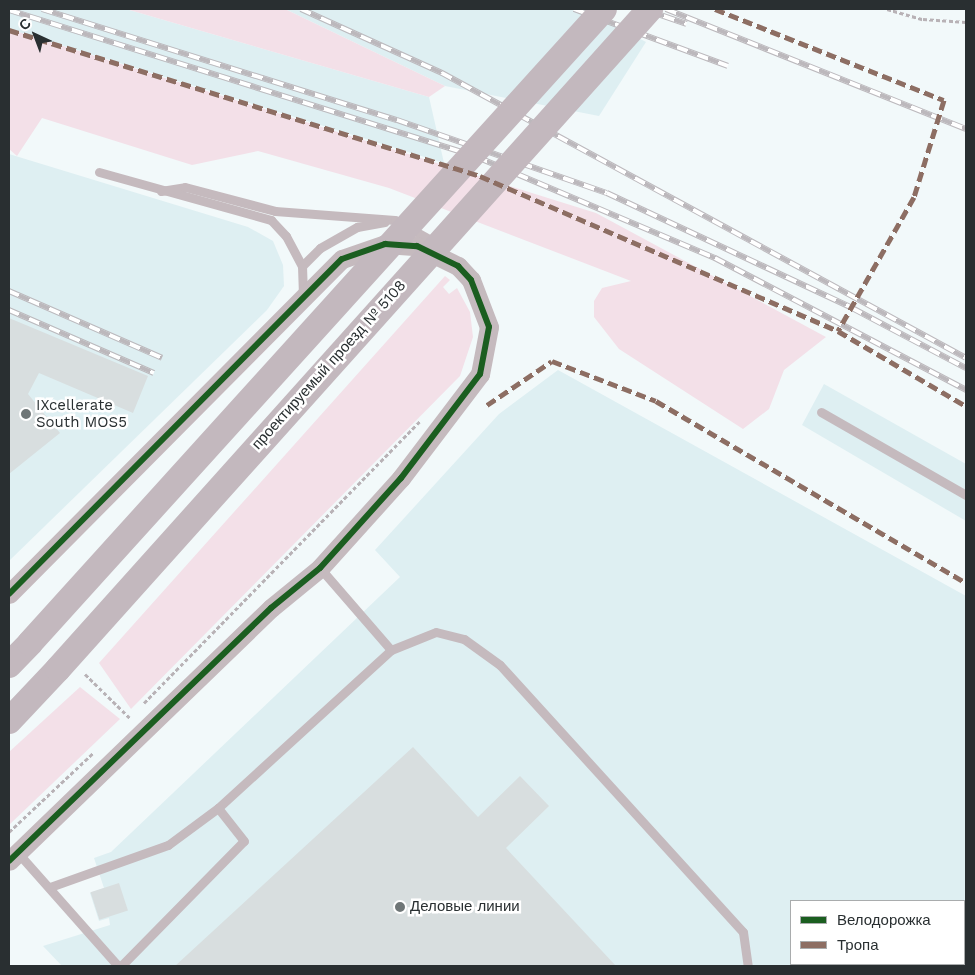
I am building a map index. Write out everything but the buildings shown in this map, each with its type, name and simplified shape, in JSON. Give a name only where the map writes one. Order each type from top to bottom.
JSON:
[{"type":"main road","points":[[9,665],[604,9]]},
{"type":"main road","name":"проектируемый проезд № 5108","points":[[9,722],[650,9]]},
{"type":"street","points":[[9,594],[303,295],[342,259],[385,244],[417,246],[458,266],[480,294],[489,327],[480,374],[401,478],[320,568],[271,608],[12,859]]},
{"type":"lane","points":[[99,172],[161,191],[271,220],[286,236],[302,266],[303,295]]},
{"type":"lane","points":[[161,191],[185,187],[275,211],[395,220],[433,238],[458,266]]},
{"type":"lane","points":[[302,266],[320,248],[357,227],[395,220]]},
{"type":"lane","points":[[821,412],[966,495]]},
{"type":"lane","points":[[320,568],[392,650]]},
{"type":"lane","points":[[50,887],[168,845],[218,808],[392,650],[436,632],[464,639],[500,665],[743,932],[748,966]]},
{"type":"lane","points":[[12,859],[50,887],[119,966],[244,841],[218,808]]},
{"type":"path","points":[[887,9],[923,19],[966,22]]},
{"type":"path","points":[[85,674],[130,718],[122,725]]},
{"type":"path","points":[[9,832],[101,745]]},
{"type":"shaded area","points":[[9,9],[126,9],[429,97],[444,163],[9,29]]},
{"type":"shaded area","points":[[126,9],[285,9],[445,86],[429,97]]},
{"type":"shaded area","points":[[285,9],[584,9],[646,42],[599,116],[445,86]]},
{"type":"shaded area","points":[[9,29],[596,213],[826,337],[784,370],[769,409],[743,429],[619,349],[594,317],[594,301],[602,288],[631,281],[389,188],[258,151],[192,165],[42,118],[17,156],[9,149]]},
{"type":"shaded area","points":[[9,154],[248,227],[273,241],[283,265],[284,286],[267,310],[9,561]]},
{"type":"shaded area","points":[[445,276],[450,280],[443,287],[449,294],[457,288],[470,312],[473,337],[460,376],[131,709],[99,663]]},
{"type":"shaded area","points":[[558,370],[966,596],[966,966],[62,966],[43,946],[110,925],[109,918],[99,921],[90,893],[104,888],[94,858],[111,852],[400,577],[375,550],[499,414]]},
{"type":"shaded area","points":[[824,384],[966,464],[966,521],[802,425]]},
{"type":"shaded area","points":[[80,687],[120,719],[9,825],[9,752]]},
{"type":"railway","points":[[42,9],[397,120],[607,193],[852,308],[966,368]]},
{"type":"railway","points":[[301,9],[442,73],[966,358]]},
{"type":"railway","points":[[574,9],[728,66]]},
{"type":"railway","points":[[643,9],[687,24]]},
{"type":"railway","points":[[666,9],[966,129]]},
{"type":"railway","points":[[9,10],[477,157],[715,258],[966,390]]},
{"type":"railway","points":[[9,291],[162,358]]},
{"type":"railway","points":[[9,310],[154,373]]},
{"type":"marked path","points":[[715,9],[944,100],[914,197],[838,331],[966,406]]},
{"type":"marked path","points":[[9,30],[480,176],[838,331]]},
{"type":"marked path","points":[[487,405],[552,361],[656,401],[966,583]]},
{"type":"cycle path","points":[[9,594],[342,259],[385,244],[417,246],[458,266],[471,280],[489,327],[480,374],[401,478],[320,568],[271,608],[9,861]]},
{"type":"place","name":"IXcellerate South MOS5","points":[[26,414]]},
{"type":"place","name":"Деловые линии","points":[[400,907]]}]
